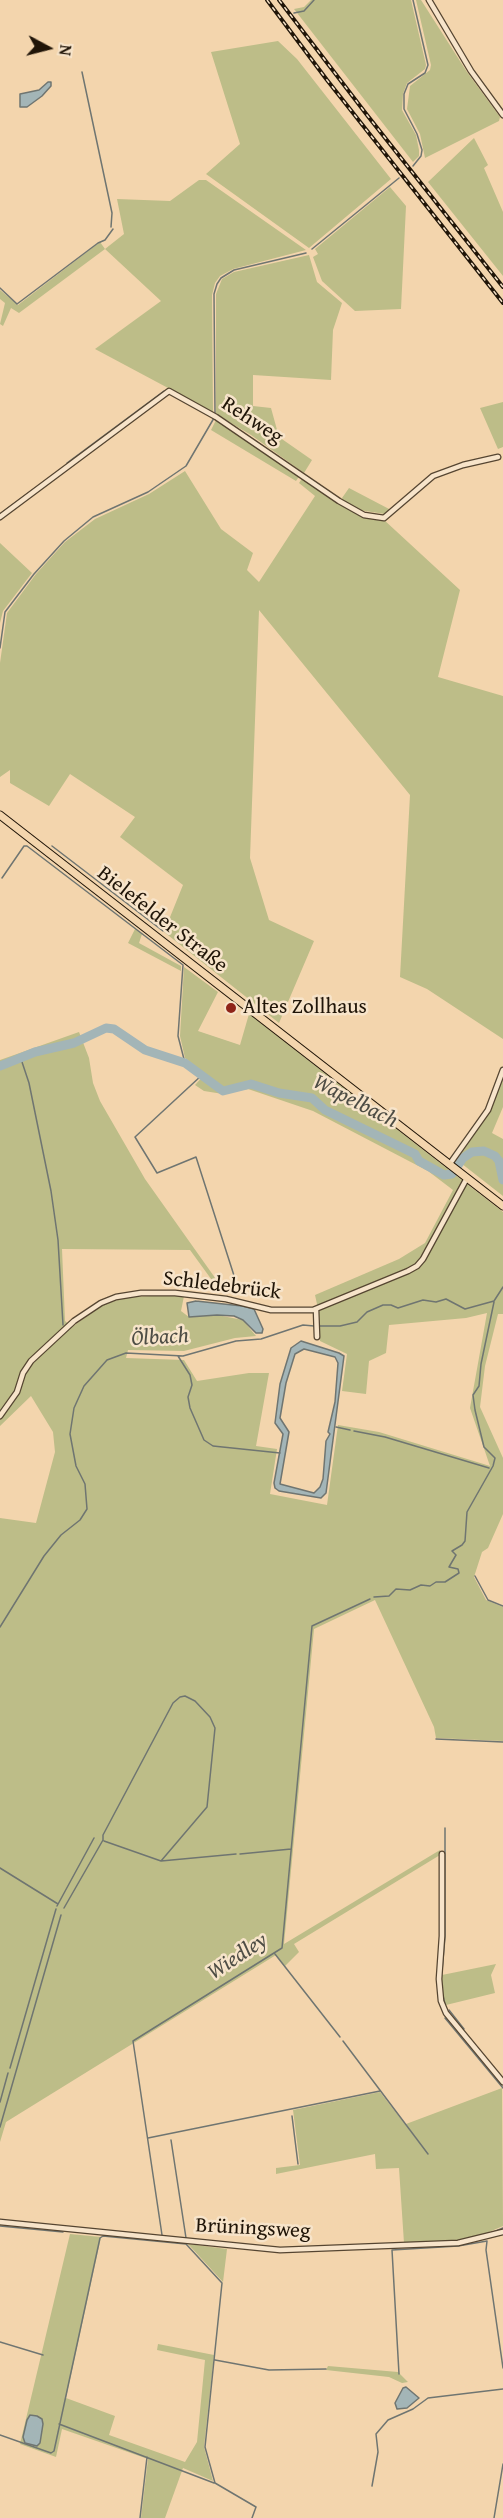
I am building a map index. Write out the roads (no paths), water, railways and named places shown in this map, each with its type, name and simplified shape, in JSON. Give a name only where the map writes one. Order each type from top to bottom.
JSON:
[{"type":"main road","name":"Bielefelder Straße","points":[[0,815],[503,1206]]},
{"type":"street","points":[[429,0],[471,71],[503,115]]},
{"type":"street","name":"Rehweg","points":[[0,517],[169,391],[214,416],[357,513],[378,518],[384,518],[433,476],[498,457]]},
{"type":"street","points":[[450,1165],[488,1110],[503,1070]]},
{"type":"street","name":"Schledebrück","points":[[0,1416],[17,1392],[23,1373],[31,1361],[74,1321],[101,1303],[116,1297],[141,1293],[175,1293],[225,1299],[271,1310],[316,1309],[417,1266],[467,1178]]},
{"type":"street","points":[[316,1309],[317,1337]]},
{"type":"street","points":[[442,1854],[442,1936],[439,1979],[441,2001],[446,2013],[503,2082]]},
{"type":"street","name":"Brüningsweg","points":[[0,2223],[280,2250],[458,2243],[503,2232]]},
{"type":"waterway","points":[[294,13],[304,11],[314,0]]},
{"type":"waterway","points":[[413,0],[428,65],[425,73],[408,84],[404,94],[404,109],[417,134],[422,150],[421,156],[413,166]]},
{"type":"waterway","points":[[82,72],[112,213],[111,227]]},
{"type":"waterway","points":[[312,249],[399,178]]},
{"type":"waterway","points":[[0,288],[17,304],[105,240],[113,229]]},
{"type":"waterway","points":[[215,413],[214,294],[217,284],[221,278],[234,270],[306,253]]},
{"type":"waterway","points":[[67,463],[164,391]]},
{"type":"waterway","points":[[0,648],[5,612],[34,574],[64,541],[93,517],[148,492],[186,466],[214,418]]},
{"type":"waterway","points":[[0,514],[35,488]]},
{"type":"waterway","points":[[2,878],[24,846],[27,846],[183,965],[178,1036],[185,1063]]},
{"type":"waterway","points":[[52,846],[163,931]]},
{"type":"waterway","name":"Wapelbach","points":[[0,1066],[35,1052],[74,1043],[106,1028],[114,1029],[145,1050],[185,1063],[223,1091],[251,1084],[279,1093],[312,1098],[325,1110],[415,1154],[419,1161],[444,1175],[452,1174],[463,1158],[472,1152],[484,1151],[495,1156],[499,1161],[503,1180]]},
{"type":"waterway","points":[[21,1059],[29,1083],[51,1191],[58,1240],[63,1325]]},
{"type":"waterway","points":[[202,1075],[135,1137],[157,1173],[196,1157],[238,1288],[251,1288]]},
{"type":"waterway","name":"Ölbach","points":[[319,1326],[340,1326],[357,1322],[367,1312],[383,1305],[398,1308],[423,1300],[436,1302],[446,1299],[465,1309],[494,1301],[503,1287]]},
{"type":"waterway","points":[[374,1597],[389,1596],[396,1589],[410,1590],[421,1585],[430,1586],[436,1582],[445,1582],[459,1573],[458,1569],[449,1567],[456,1555],[452,1551],[465,1541],[467,1512],[493,1466],[495,1458],[484,1447],[473,1395],[479,1386],[481,1364],[494,1302]]},
{"type":"waterway","name":"Ölbach","points":[[0,1627],[44,1556],[61,1535],[80,1520],[87,1509],[85,1484],[76,1466],[70,1434],[74,1408],[84,1386],[107,1360],[126,1353],[183,1356],[236,1341],[261,1339],[303,1325],[314,1326]]},
{"type":"waterway","points":[[178,1356],[190,1375],[192,1385],[188,1397],[190,1408],[204,1440],[213,1446],[280,1453]]},
{"type":"waterway","points":[[336,1427],[350,1430]]},
{"type":"waterway","points":[[354,1431],[385,1437],[489,1468]]},
{"type":"waterway","points":[[475,1576],[488,1600],[503,1606]]},
{"type":"waterway","name":"Wiedley","points":[[162,2235],[133,2041],[282,1948],[312,1626],[370,1599]]},
{"type":"waterway","points":[[64,1908],[103,1840],[103,1835],[173,1703],[185,1696],[195,1701],[210,1717],[215,1728],[207,1807],[161,1861]]},
{"type":"waterway","points":[[436,1739],[503,1742]]},
{"type":"waterway","points":[[442,1971],[445,1937],[445,1828]]},
{"type":"waterway","points":[[57,1906],[94,1838]]},
{"type":"waterway","points":[[104,1841],[161,1861],[236,1854]]},
{"type":"waterway","points":[[240,1854],[291,1849]]},
{"type":"waterway","points":[[0,1868],[58,1904]]},
{"type":"waterway","points":[[10,2068],[56,1909]]},
{"type":"waterway","points":[[0,2127],[61,1915]]},
{"type":"waterway","points":[[275,1954],[340,2037]]},
{"type":"waterway","points":[[443,1996],[445,2004]]},
{"type":"waterway","points":[[449,2010],[464,2029]]},
{"type":"waterway","points":[[445,2018],[503,2088]]},
{"type":"waterway","points":[[343,2041],[428,2154]]},
{"type":"waterway","points":[[0,2102],[8,2073]]},
{"type":"waterway","points":[[148,2138],[380,2091]]},
{"type":"waterway","points":[[292,2116],[298,2164]]},
{"type":"waterway","points":[[171,2140],[186,2238]]},
{"type":"waterway","points":[[0,2226],[63,2232]]},
{"type":"waterway","points":[[491,2233],[503,2228]]},
{"type":"waterway","name":"Wiedley","points":[[0,2435],[51,2453],[54,2451],[100,2238],[103,2236],[186,2244],[222,2283],[205,2447],[215,2483],[256,2507],[252,2518]]},
{"type":"waterway","points":[[487,2241],[486,2250],[503,2368]]},
{"type":"waterway","points":[[399,2374],[392,2250],[458,2246],[487,2241]]},
{"type":"waterway","points":[[0,2342],[43,2355]]},
{"type":"waterway","points":[[215,2360],[269,2370],[326,2369]]},
{"type":"waterway","points":[[372,2486],[378,2452],[376,2434],[388,2420],[413,2409],[428,2398],[503,2389]]},
{"type":"waterway","points":[[59,2424],[214,2483]]},
{"type":"waterway","points":[[140,2518],[147,2457]]},
{"type":"waterway","points":[[494,2518],[503,2464]]},
{"type":"railway","points":[[267,0],[327,80],[503,303]]},
{"type":"railway","points":[[279,0],[503,287]]},
{"type":"place","name":"Altes Zollhaus","points":[[231,1008]]}]
